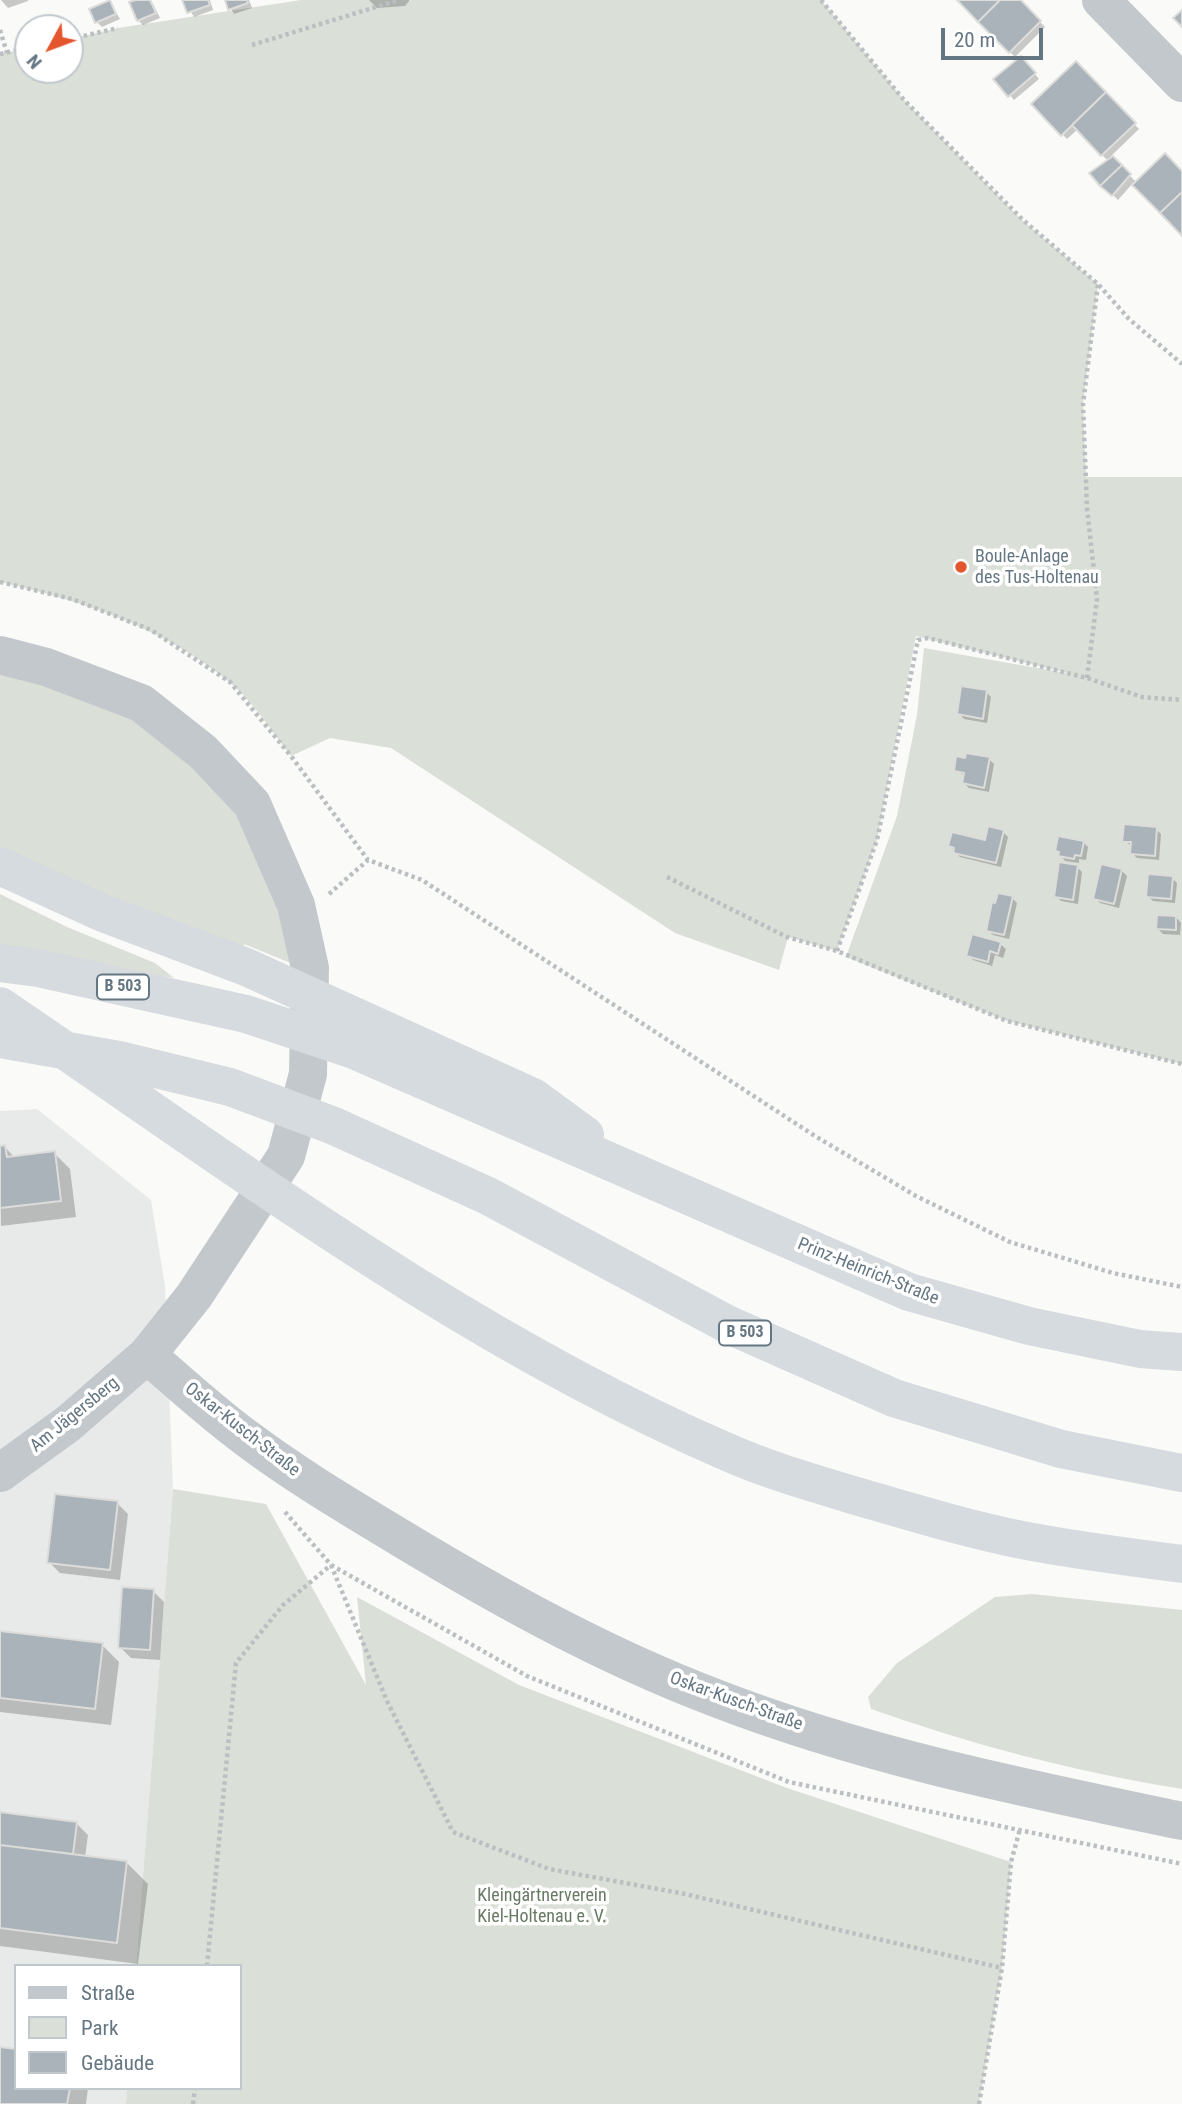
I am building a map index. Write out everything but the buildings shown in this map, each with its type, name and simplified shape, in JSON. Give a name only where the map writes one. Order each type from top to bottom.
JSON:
[{"type":"highway","points":[[0,866],[103,913],[246,967],[356,1033]]},
{"type":"highway","name":"B 503","points":[[0,963],[38,968],[246,1014],[356,1033]]},
{"type":"highway","points":[[0,1006],[320,1224],[460,1313],[581,1383],[726,1452],[806,1481],[976,1530],[1042,1544],[1182,1564]]},
{"type":"highway","name":"Prinz-Heinrich-Straße","points":[[356,1033],[533,1097],[646,1179],[909,1292],[1028,1326],[1140,1349],[1182,1352]]},
{"type":"highway","name":"B 503","points":[[0,1039],[119,1060],[230,1087],[334,1125],[488,1196],[729,1325],[894,1398],[1061,1450],[1182,1473]]},
{"type":"street","points":[[1101,0],[1182,83]]},
{"type":"street","points":[[0,655],[46,667],[141,703],[203,752],[252,804],[296,905],[310,968],[308,1074],[286,1156],[209,1273],[147,1354]]},
{"type":"street","name":"Am Jägersberg","points":[[0,1473],[78,1415],[147,1354]]},
{"type":"street","name":"Oskar-Kusch-Straße","points":[[147,1354],[247,1439],[329,1495],[471,1581],[586,1642],[740,1706],[872,1750],[1026,1789],[1182,1821]]},
{"type":"path","points":[[252,45],[399,0]]},
{"type":"path","points":[[821,0],[904,100],[1023,220],[1098,284],[1129,319],[1182,364]]},
{"type":"path","points":[[84,36],[118,28]]},
{"type":"path","points":[[0,30],[7,53]]},
{"type":"path","points":[[0,54],[14,51]]},
{"type":"path","points":[[1087,678],[1097,599],[1087,508],[1083,404],[1098,284]]},
{"type":"path","points":[[0,582],[72,599],[151,630],[230,682],[291,756],[368,860],[422,880],[815,1136],[916,1196],[1010,1242],[1113,1273],[1182,1287]]},
{"type":"path","points":[[837,951],[877,839],[918,638],[928,638],[1087,678],[1142,697],[1182,700]]},
{"type":"path","points":[[667,877],[787,937],[837,951],[1007,1021],[1182,1064]]},
{"type":"path","points":[[206,1964],[236,1663],[283,1605],[331,1565],[387,1700],[453,1832],[549,1869],[685,1894],[1002,1968]]},
{"type":"path","points":[[979,2104],[1002,1968],[1011,1862],[1020,1829],[1026,1789]]},
{"type":"shaded area","points":[[37,1109],[151,1200],[165,1286],[173,1489],[136,1964],[14,1964],[14,2090],[127,2090],[126,2104],[0,2104],[0,1111]]},
{"type":"green space","points":[[301,0],[821,0],[904,100],[1022,220],[1098,284],[1083,404],[1086,477],[1182,477],[1182,1064],[1007,1021],[846,957],[897,816],[917,715],[924,648],[1071,674],[916,636],[877,840],[837,951],[788,937],[779,970],[675,933],[391,748],[330,738],[291,756],[238,690],[177,646],[91,607],[0,582],[0,54],[14,51],[14,84],[84,84],[84,36],[118,28]]},
{"type":"green space","points":[[0,655],[141,703],[252,804],[310,971],[244,944],[246,967],[0,866]]},
{"type":"green space","points":[[0,894],[67,927],[155,963],[174,978],[0,953]]},
{"type":"green space","name":"Kleingärtnerverein Kiel-Holtenau e. V.","points":[[173,1489],[266,1504],[366,1685],[357,1597],[519,1685],[787,1788],[1011,1862],[1002,1968],[979,2104],[126,2104],[127,2090],[242,2090],[242,1964],[136,1964]]},
{"type":"green space","points":[[1032,1594],[1182,1610],[1182,1789],[1025,1756],[871,1709],[868,1697],[897,1663],[995,1597]]},
{"type":"place","name":"Boule-Anlage des Tus-Holtenau","points":[[961,567]]}]
